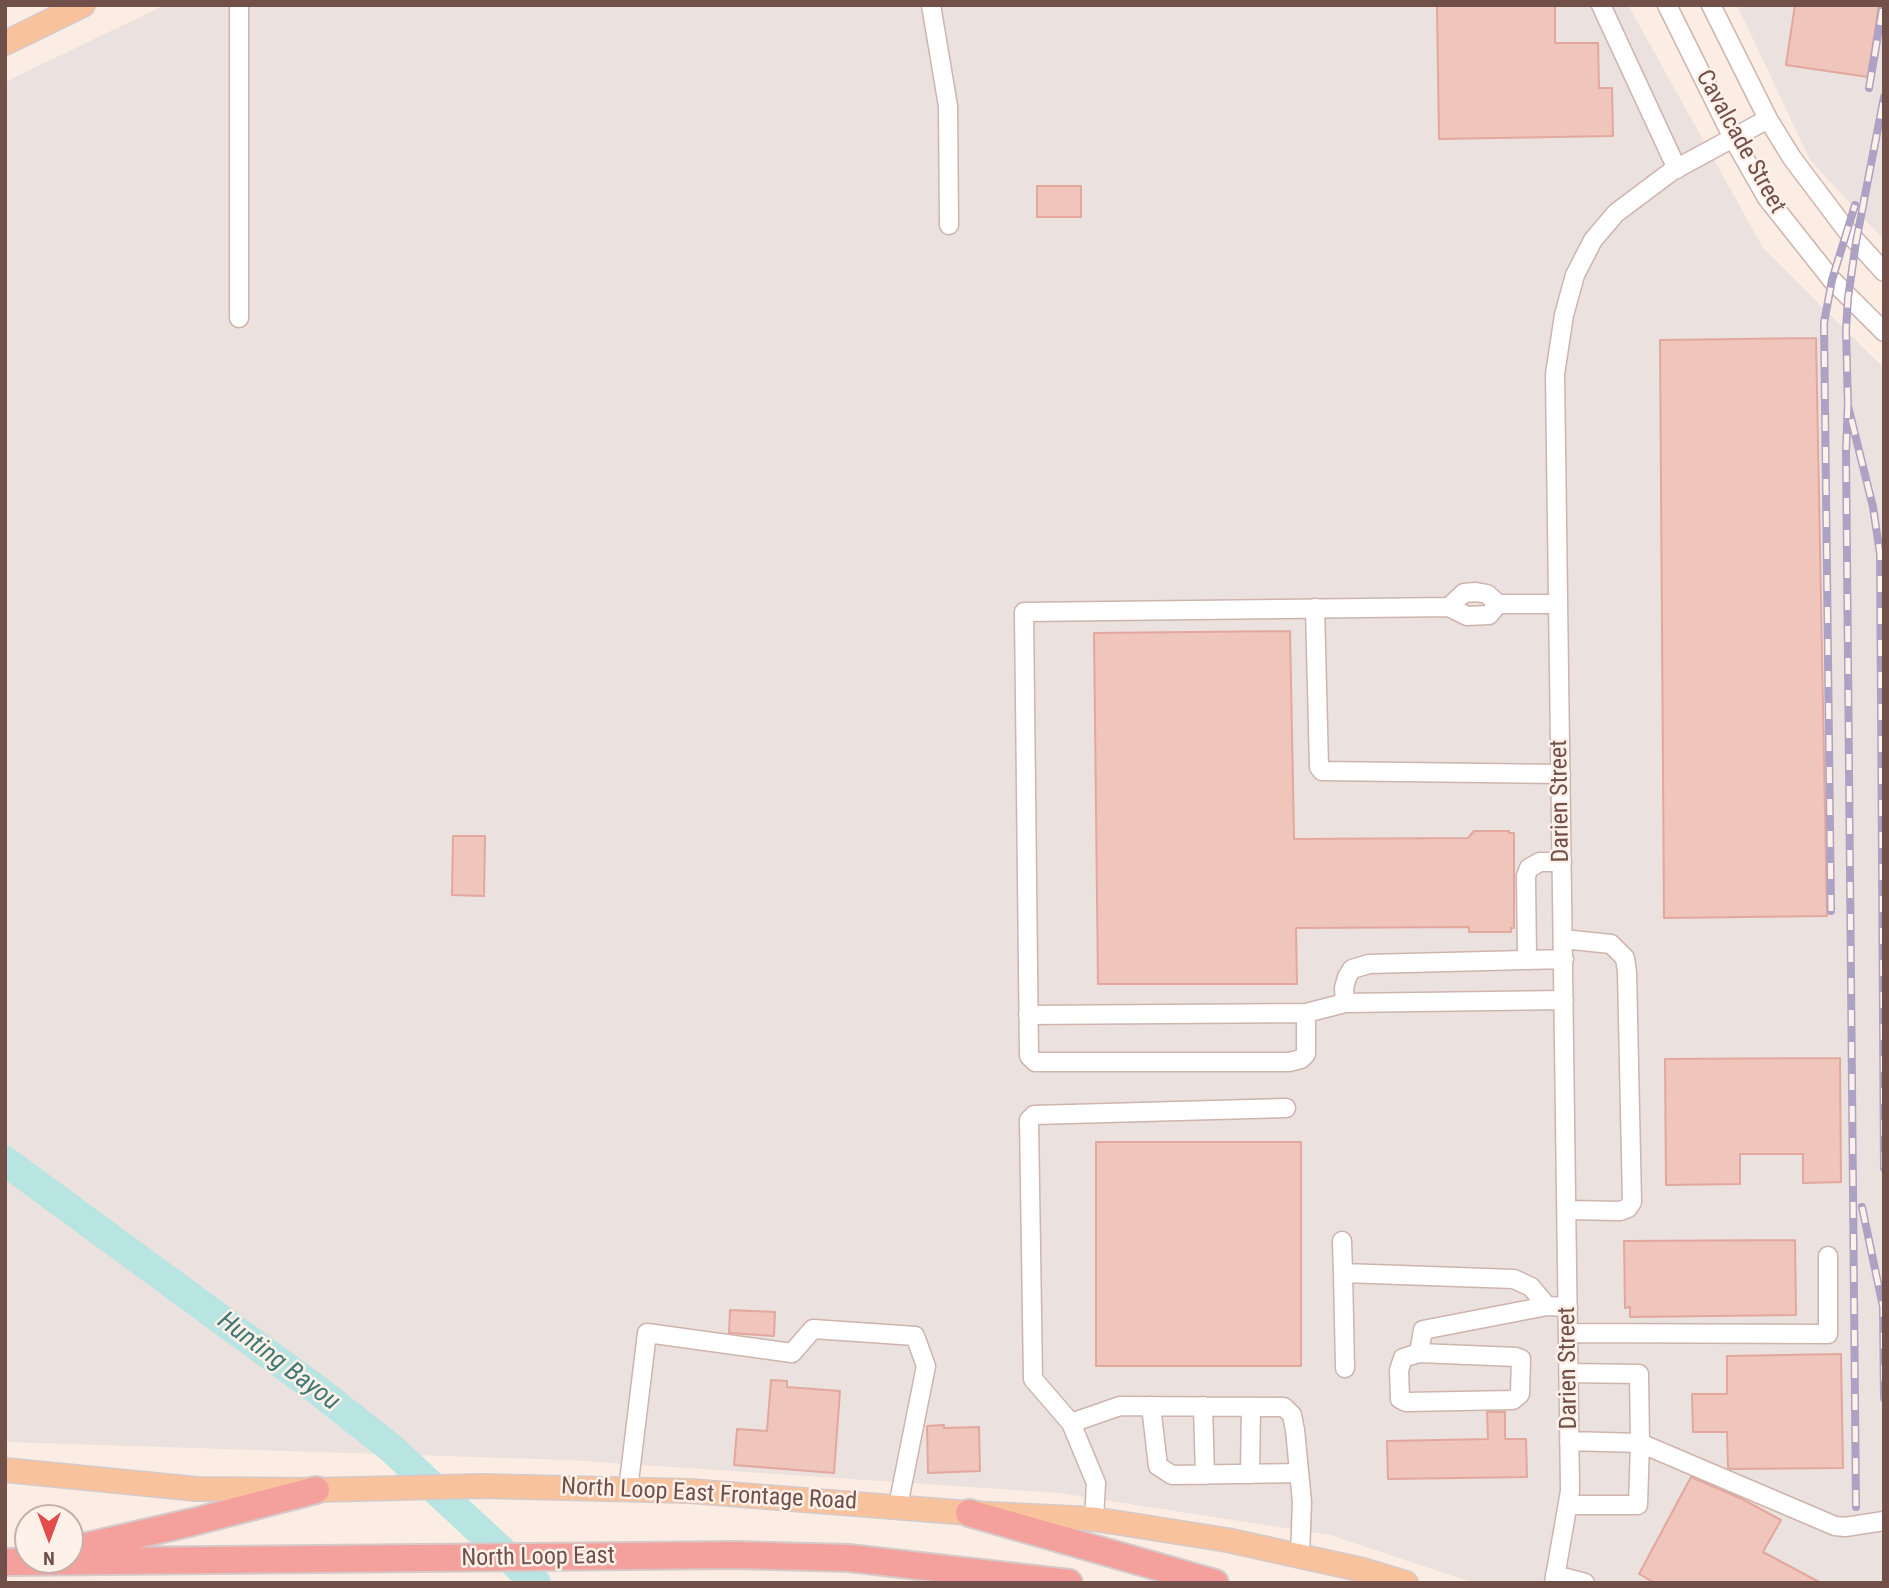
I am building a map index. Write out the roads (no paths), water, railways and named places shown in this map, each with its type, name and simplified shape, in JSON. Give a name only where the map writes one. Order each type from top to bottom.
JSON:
[{"type":"highway","points":[[84,1547],[316,1490]]},
{"type":"highway","points":[[970,1513],[1215,1583]]},
{"type":"highway","name":"North Loop East","points":[[84,1561],[428,1560],[736,1555],[849,1558],[1069,1583]]},
{"type":"main road","points":[[5,43],[83,5]]},
{"type":"main road","name":"North Loop East Frontage Road","points":[[5,1470],[197,1489],[316,1490],[482,1486],[690,1491],[970,1513],[1094,1519],[1227,1540],[1406,1583]]},
{"type":"street","points":[[239,5],[239,318]]},
{"type":"street","points":[[930,5],[948,106],[949,225]]},
{"type":"street","points":[[1601,5],[1677,169]]},
{"type":"street","name":"Cavalcade Street","points":[[1667,5],[1734,140],[1767,198],[1848,298],[1884,332]]},
{"type":"street","name":"Cavalcade Street","points":[[1711,5],[1768,119],[1818,195],[1884,272]]},
{"type":"street","name":"Darien Street","points":[[1554,1579],[1568,1505],[1569,1441],[1555,374],[1564,315],[1575,275],[1593,240],[1616,213],[1677,169],[1768,119]]},
{"type":"street","points":[[1306,1013],[1306,1054],[1301,1059],[1289,1062],[1035,1062],[1029,1056],[1024,612],[1449,607],[1467,616],[1489,615],[1499,604],[1558,604]]},
{"type":"street","points":[[1315,608],[1319,767],[1322,771],[1561,774]]},
{"type":"street","points":[[1527,959],[1529,868],[1540,862],[1562,862]]},
{"type":"street","points":[[1563,939],[1611,944],[1625,958],[1632,1202],[1628,1208],[1620,1211],[1567,1210]]},
{"type":"street","points":[[1345,1003],[1344,988],[1347,977],[1352,969],[1369,964],[1564,959]]},
{"type":"street","points":[[1028,1015],[1306,1013],[1345,1003],[1564,1000]]},
{"type":"street","points":[[1094,1519],[1096,1483],[1071,1423],[1034,1379],[1029,1120],[1034,1115],[1286,1108]]},
{"type":"street","points":[[1342,1241],[1345,1368]]},
{"type":"street","points":[[1568,1333],[1828,1334],[1828,1256]]},
{"type":"street","points":[[1343,1273],[1514,1279],[1531,1287],[1547,1306]]},
{"type":"street","points":[[1419,1353],[1423,1330],[1547,1306],[1568,1307]]},
{"type":"street","points":[[628,1490],[647,1333],[792,1353],[813,1329],[915,1336],[926,1366],[898,1506]]},
{"type":"street","points":[[1419,1353],[1521,1359],[1520,1394],[1513,1400],[1406,1402],[1400,1399],[1399,1370],[1403,1358],[1419,1353]]},
{"type":"street","points":[[1568,1505],[1638,1506],[1640,1443],[1639,1374],[1569,1373]]},
{"type":"street","points":[[1071,1423],[1120,1406],[1284,1407],[1292,1415],[1299,1473],[1302,1502],[1300,1556]]},
{"type":"street","points":[[1151,1406],[1158,1466],[1172,1475],[1299,1473]]},
{"type":"street","points":[[1203,1406],[1205,1475]]},
{"type":"street","points":[[1250,1474],[1251,1407]]},
{"type":"street","points":[[1569,1441],[1640,1443],[1835,1526],[1884,1521]]},
{"type":"street","points":[[1554,1579],[1585,1583]]},
{"type":"waterway","name":"Hunting Bayou","points":[[5,1161],[316,1389],[391,1448],[536,1583]]},
{"type":"railway","points":[[1869,88],[1883,5]]},
{"type":"railway","points":[[1884,97],[1856,242],[1846,330],[1848,406],[1873,507],[1880,554],[1884,1168]]},
{"type":"railway","points":[[1831,911],[1824,323],[1832,280],[1855,205]]},
{"type":"railway","points":[[1848,402],[1846,452],[1856,1507]]},
{"type":"railway","points":[[1862,1207],[1883,1307],[1884,1398]]}]
